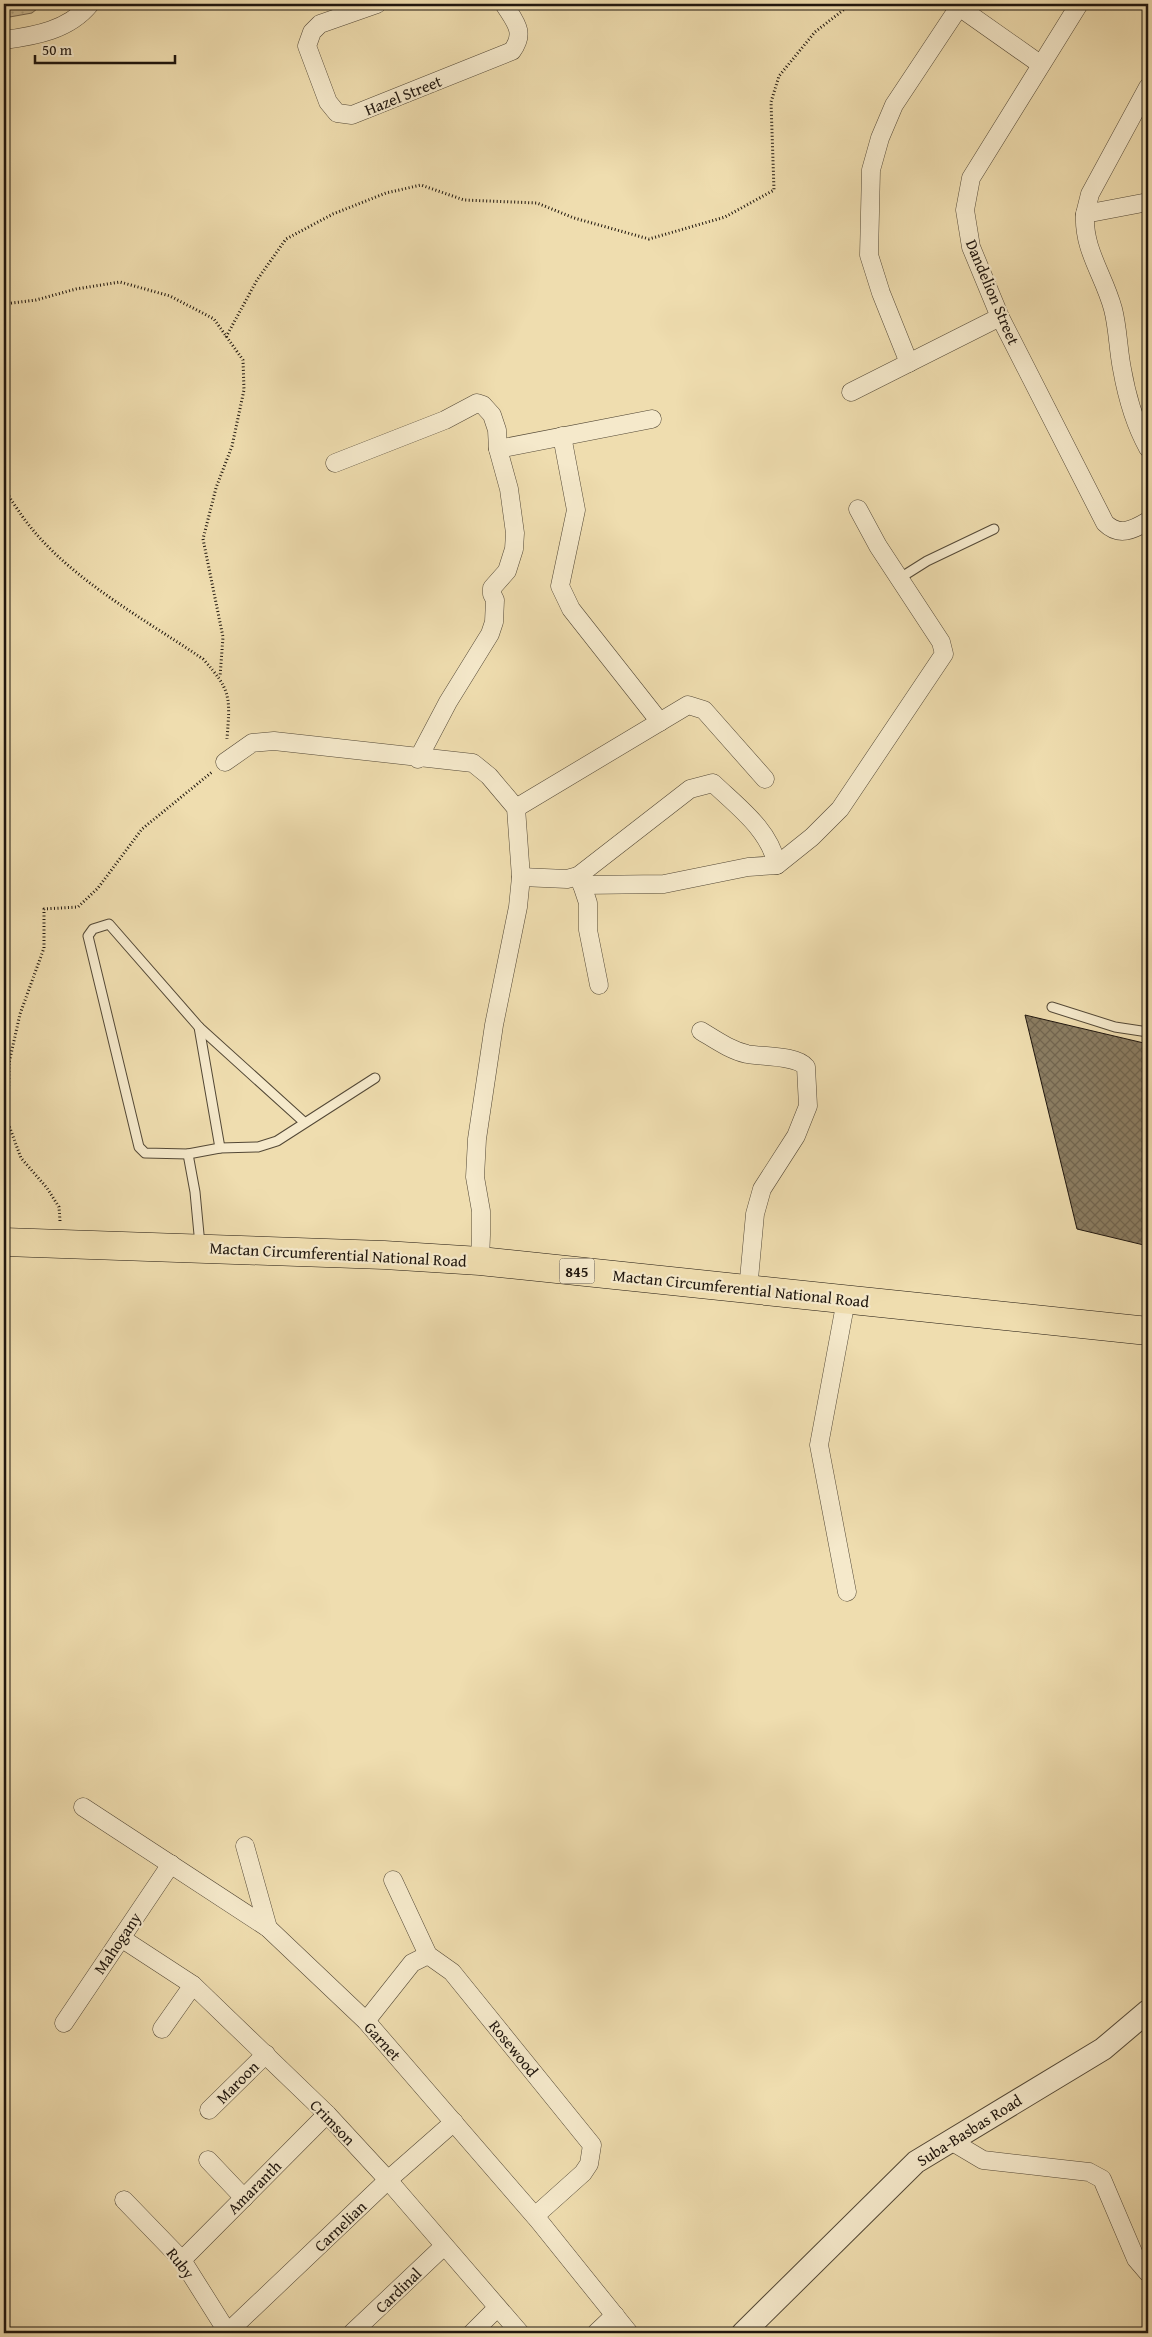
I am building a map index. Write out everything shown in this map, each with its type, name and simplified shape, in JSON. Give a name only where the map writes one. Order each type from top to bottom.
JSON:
[{"type":"main road","name":"Mactan Circumferential National Road","points":[[4,1242],[201,1248],[480,1261],[1148,1330]]},
{"type":"street","points":[[4,40],[54,30],[76,18],[90,4]]},
{"type":"street","name":"Hazel Street","points":[[377,4],[320,24],[312,32],[307,46],[328,102],[337,113],[352,115],[512,51],[518,43],[519,28],[504,4]]},
{"type":"street","name":"Dandelion Street","points":[[1079,4],[1040,64],[972,178],[966,195],[965,210],[970,246],[1000,317],[1105,523],[1110,528],[1119,532],[1127,532],[1148,521]]},
{"type":"street","points":[[909,363],[880,293],[869,255],[871,170],[880,138],[894,105],[960,5],[1040,64]]},
{"type":"street","points":[[1148,87],[1090,194],[1085,214],[1086,241],[1104,283],[1115,316],[1122,368],[1132,415],[1148,448]]},
{"type":"street","points":[[1085,214],[1148,202]]},
{"type":"street","points":[[851,392],[1000,317]]},
{"type":"street","points":[[335,463],[445,420],[477,404],[483,405],[492,415],[497,430],[498,449],[509,489],[515,533],[514,549],[507,571],[492,588],[495,600],[494,622],[490,634],[448,702],[418,759]]},
{"type":"street","points":[[498,449],[652,419]]},
{"type":"street","points":[[562,436],[576,510],[560,586],[571,609],[660,722]]},
{"type":"street","points":[[521,877],[664,884],[748,867],[778,864],[812,837],[840,809],[944,654],[941,642],[878,546],[858,509]]},
{"type":"street","points":[[516,808],[688,705],[704,710],[765,779]]},
{"type":"street","points":[[225,762],[252,742],[274,741],[418,759],[473,763],[489,776],[516,808],[521,877],[518,907],[494,1025],[476,1139],[476,1176],[482,1235],[480,1261]]},
{"type":"street","points":[[580,881],[690,789],[713,783],[766,834],[774,848],[778,864]]},
{"type":"street","points":[[580,881],[588,904],[588,930],[599,985]]},
{"type":"street","points":[[701,1032],[728,1047],[746,1053],[792,1059],[802,1062],[806,1067],[808,1106],[796,1136],[762,1189],[755,1214],[748,1290]]},
{"type":"street","points":[[846,1300],[819,1445],[847,1592]]},
{"type":"street","name":"Garnet","points":[[83,1807],[268,1928],[366,2021],[536,2216],[629,2333]]},
{"type":"street","points":[[245,1846],[268,1928]]},
{"type":"street","name":"Mahogany","points":[[64,2023],[171,1864]]},
{"type":"street","points":[[366,2021],[412,1963],[428,1955],[393,1880]]},
{"type":"street","name":"Crimson","points":[[121,1938],[193,1985],[327,2114],[388,2180],[520,2333]]},
{"type":"street","name":"Rosewood","points":[[428,1955],[452,1972],[592,2145],[589,2164],[583,2173],[536,2216]]},
{"type":"street","points":[[162,2029],[193,1985]]},
{"type":"street","name":"Suba-Basbas Road","points":[[743,2333],[916,2162],[1103,2049],[1148,2011]]},
{"type":"street","name":"Maroon","points":[[209,2110],[266,2054]]},
{"type":"street","name":"Amaranth","points":[[182,2260],[327,2114]]},
{"type":"street","name":"Carnelian","points":[[228,2333],[388,2180],[454,2122]]},
{"type":"street","points":[[951,2141],[983,2160],[1089,2172],[1102,2179],[1136,2259],[1148,2273]]},
{"type":"street","points":[[208,2160],[244,2198]]},
{"type":"street","name":"Ruby","points":[[124,2200],[182,2260],[228,2333]]},
{"type":"street","name":"Cardinal","points":[[352,2333],[444,2246]]},
{"type":"street","points":[[472,2333],[497,2308]]},
{"type":"street","points":[[596,2333],[615,2315]]},
{"type":"lane","points":[[900,578],[927,561],[994,529]]},
{"type":"lane","points":[[304,1122],[199,1027],[109,924],[94,929],[88,936],[139,1147],[145,1153],[188,1154],[220,1148],[258,1147],[277,1141],[375,1078]]},
{"type":"lane","points":[[1052,1008],[1115,1027],[1148,1032]]},
{"type":"lane","points":[[199,1027],[220,1148]]},
{"type":"lane","points":[[188,1154],[195,1192],[201,1248]]},
{"type":"path","points":[[226,336],[257,280],[286,239],[333,214],[386,193],[421,185],[464,200],[537,203],[574,218],[649,239],[725,218],[752,204],[774,190],[771,102],[779,76],[815,32],[851,4]]},
{"type":"path","points":[[4,304],[36,300],[76,289],[120,282],[170,296],[214,319],[244,360],[244,390],[232,446],[216,488],[203,539],[223,637],[220,678]]},
{"type":"path","points":[[4,483],[5,493],[31,531],[67,567],[203,659],[220,678],[230,702],[225,762],[142,829],[98,888],[78,907],[44,909],[44,948],[18,1022],[9,1063],[8,1123],[21,1158],[47,1188],[59,1207],[62,1244]]},
{"type":"shaded area","points":[[4,4],[43,4],[32,13],[4,18]]},
{"type":"building","points":[[1025,1015],[1148,1044],[1148,1246],[1077,1229]]}]
